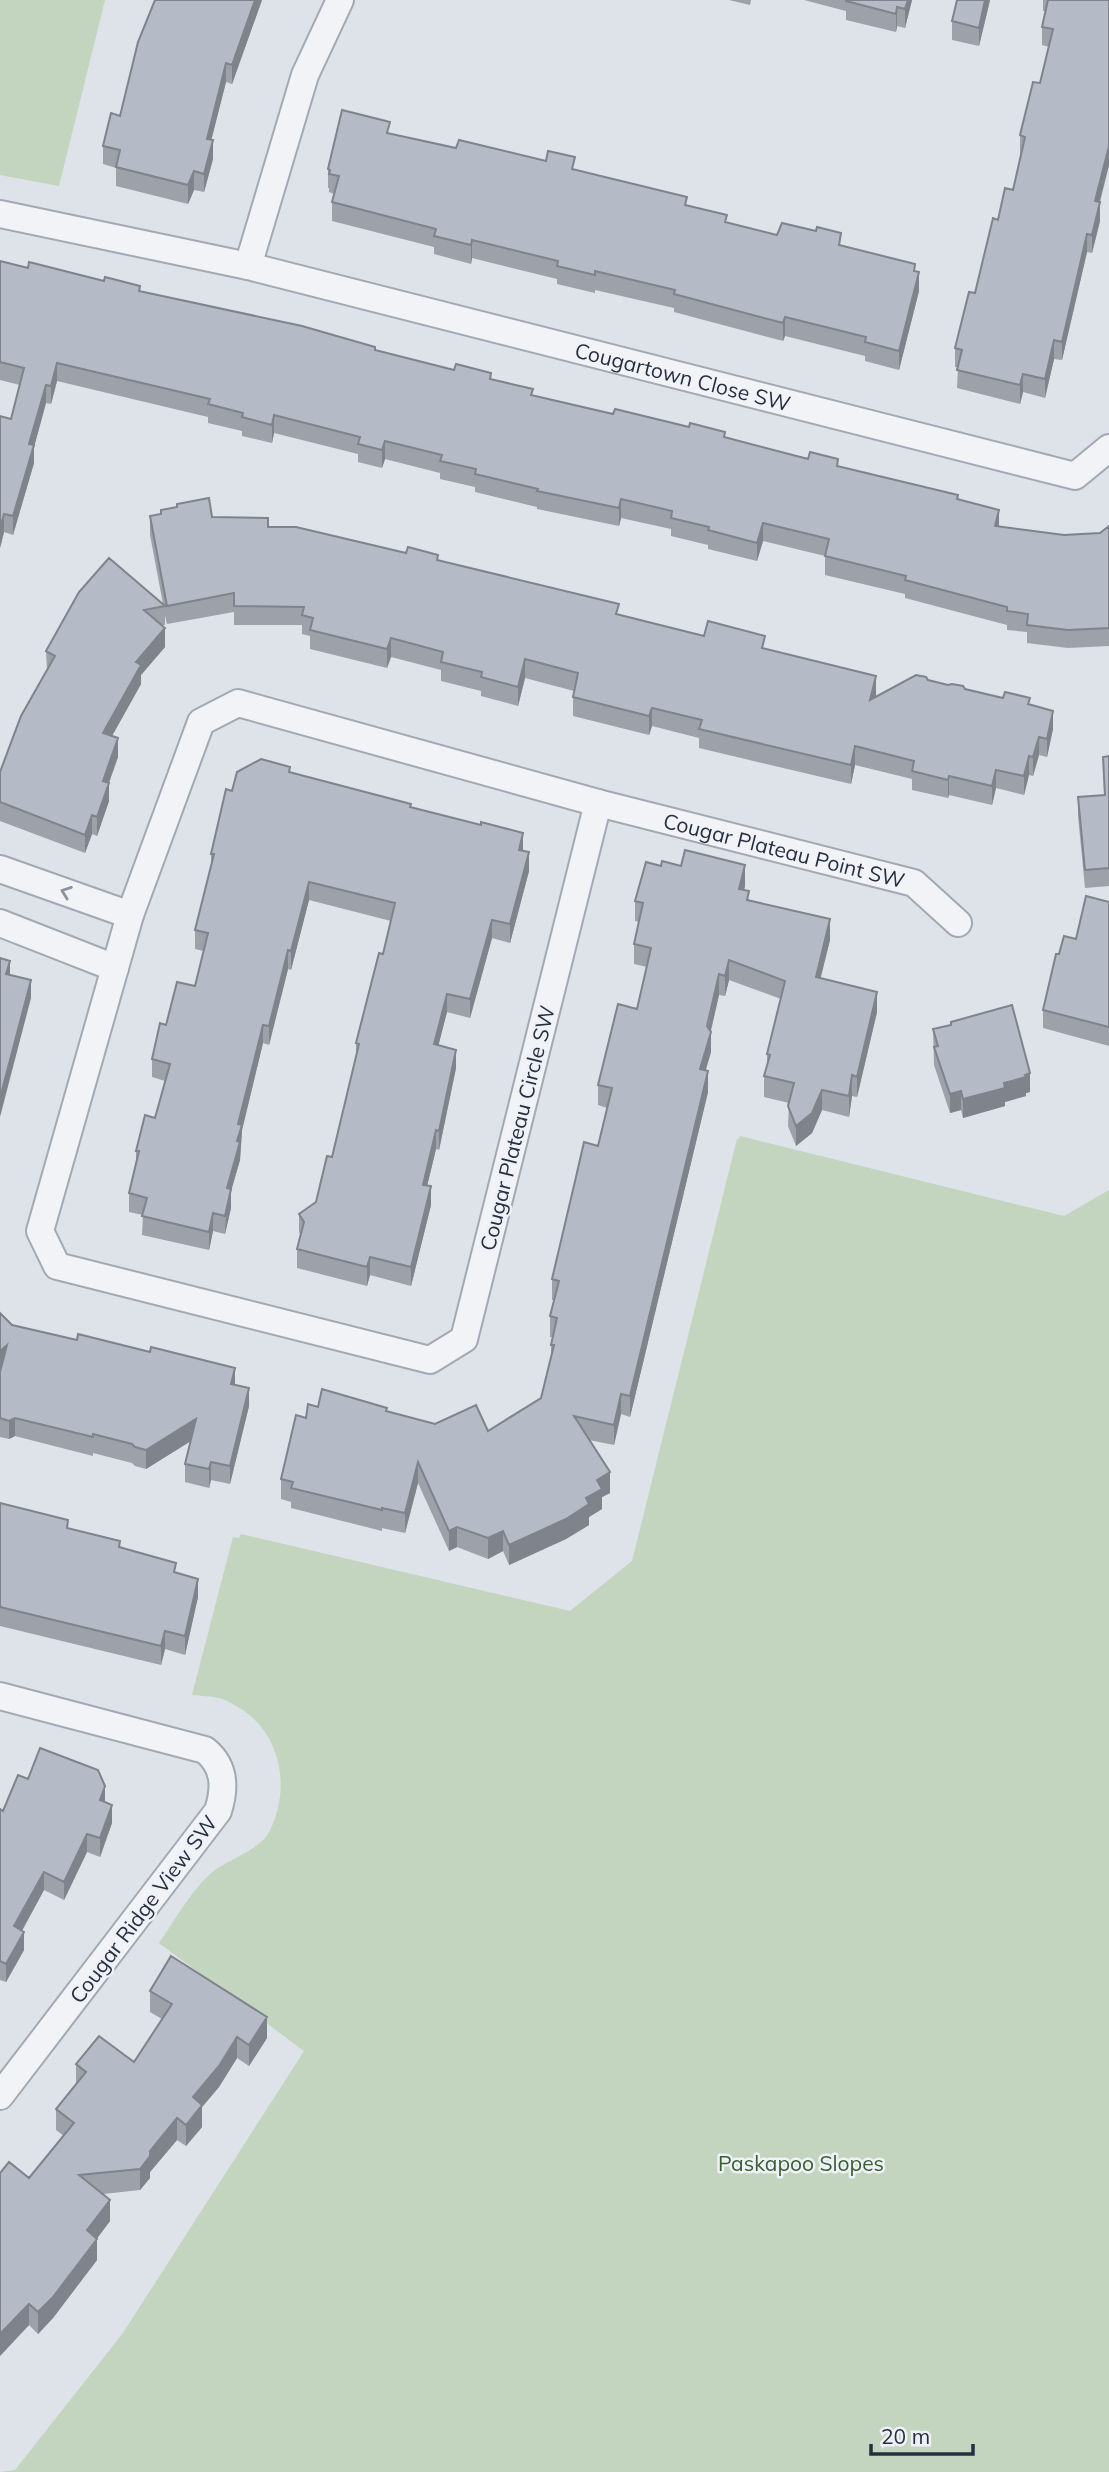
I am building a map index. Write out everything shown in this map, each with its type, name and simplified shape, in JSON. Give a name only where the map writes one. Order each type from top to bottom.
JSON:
[{"type":"street","points":[[248,266],[305,75],[340,0]]},
{"type":"street","name":"Cougartown Close SW","points":[[0,214],[248,266],[1075,476],[1109,448]]},
{"type":"street","name":"Cougar Plateau Circle SW","points":[[238,703],[598,803],[464,1339],[430,1360],[57,1266],[40,1231],[130,915],[201,722],[238,703]]},
{"type":"street","name":"Cougar Plateau Point SW","points":[[598,803],[914,883],[958,923]]},
{"type":"street","points":[[0,869],[130,915]]},
{"type":"street","points":[[0,923],[115,968]]},
{"type":"street","name":"Cougar Ridge View SW","points":[[0,1696],[205,1750],[218,1765],[223,1780],[223,1796],[218,1811],[0,2096]]},
{"type":"green space","points":[[0,0],[105,0],[59,186],[0,175]]},
{"type":"green space","name":"Paskapoo Slopes","points":[[740,1136],[1064,1216],[1109,1190],[1109,2472],[0,2472],[15,2470],[123,2333],[304,2051],[159,1943],[207,1877],[264,1839],[280,1800],[278,1764],[265,1731],[253,1718],[226,1700],[192,1695],[233,1537],[239,1538],[241,1534],[570,1611],[632,1561],[737,1139]]},
{"type":"building","points":[[155,0],[255,0],[232,65],[226,63],[207,139],[213,140],[204,174],[194,171],[188,185],[116,167],[120,150],[103,146],[111,113],[120,116],[138,42]]},
{"type":"building","points":[[846,0],[908,0],[905,9],[897,7],[896,14]]},
{"type":"building","points":[[957,0],[985,0],[979,28],[952,21]]},
{"type":"building","points":[[1048,0],[1109,0],[1109,146],[1095,201],[1100,202],[1092,235],[1087,234],[1062,342],[1054,340],[1045,379],[1023,374],[1020,385],[957,370],[962,350],[955,348],[969,292],[975,293],[993,218],[998,220],[1005,188],[1013,190],[1025,137],[1020,135],[1033,82],[1040,83],[1053,29],[1042,27]]},
{"type":"building","points":[[342,110],[390,122],[387,133],[456,148],[459,140],[546,161],[548,151],[575,157],[572,169],[687,197],[685,205],[727,215],[725,222],[777,235],[782,223],[816,231],[817,227],[841,233],[839,245],[915,264],[914,271],[919,272],[899,351],[865,342],[866,337],[785,317],[783,323],[674,294],[675,290],[595,271],[595,275],[557,266],[558,261],[472,240],[471,245],[434,236],[436,229],[332,202],[339,176],[329,174],[328,169]]},
{"type":"building","points":[[0,261],[28,268],[29,262],[104,281],[105,277],[140,286],[139,291],[302,326],[375,347],[375,350],[454,370],[456,364],[491,373],[490,379],[533,389],[531,395],[613,414],[615,409],[689,427],[690,423],[725,432],[724,437],[808,459],[810,452],[838,459],[837,466],[958,495],[957,499],[999,510],[995,526],[1064,535],[1100,533],[1109,526],[1109,628],[1068,630],[1027,625],[1028,614],[1007,611],[1007,607],[905,580],[906,576],[825,556],[829,539],[763,523],[757,543],[671,518],[672,511],[621,499],[619,508],[537,491],[538,489],[475,474],[476,469],[440,461],[442,455],[385,441],[382,450],[358,444],[360,437],[274,415],[272,425],[242,417],[243,413],[208,404],[210,399],[57,363],[51,386],[46,385],[29,444],[34,445],[13,516],[4,514],[0,529],[0,416],[11,419],[24,368],[0,362]]},
{"type":"building","points":[[209,498],[212,517],[268,518],[268,527],[296,527],[406,553],[408,547],[438,555],[437,560],[619,604],[616,614],[704,636],[708,621],[765,636],[762,648],[876,676],[870,700],[916,675],[1003,698],[1005,692],[1030,698],[1028,704],[1053,711],[1047,739],[1039,737],[1033,757],[1029,756],[1024,776],[996,770],[992,786],[949,776],[948,780],[912,771],[914,761],[855,746],[851,765],[699,729],[702,720],[652,708],[649,716],[573,697],[578,673],[525,659],[518,687],[481,677],[482,672],[441,662],[443,652],[391,638],[387,649],[310,630],[313,618],[302,615],[304,607],[234,606],[234,593],[167,606],[150,516],[161,514],[161,510],[177,507],[177,504]]},
{"type":"building","points":[[109,558],[165,606],[144,610],[165,628],[136,662],[141,665],[103,733],[118,738],[103,781],[109,783],[97,817],[92,815],[85,835],[0,802],[0,772],[21,716],[55,656],[46,651],[79,592]]},
{"type":"building","points":[[1109,756],[1109,868],[1085,870],[1078,797],[1105,795],[1103,757]]},
{"type":"building","points":[[261,759],[290,767],[289,772],[411,804],[410,807],[523,833],[519,850],[529,852],[510,924],[492,920],[470,999],[447,994],[434,1044],[456,1050],[439,1131],[436,1130],[423,1185],[431,1186],[411,1267],[370,1257],[367,1267],[297,1249],[304,1222],[299,1214],[316,1202],[327,1156],[332,1157],[359,1044],[356,1043],[379,953],[383,954],[395,903],[309,882],[269,1026],[263,1025],[238,1124],[242,1125],[237,1141],[240,1142],[227,1188],[231,1189],[225,1216],[213,1213],[209,1232],[142,1216],[147,1198],[129,1193],[145,1115],[155,1118],[170,1064],[152,1059],[160,1023],[166,1025],[177,982],[195,986],[208,933],[195,930],[214,854],[211,854],[226,789],[232,791],[237,772]]},
{"type":"building","points":[[685,850],[745,865],[739,889],[749,891],[747,900],[830,919],[816,977],[877,992],[857,1077],[852,1075],[849,1096],[822,1090],[812,1113],[796,1126],[788,1106],[794,1083],[764,1076],[785,981],[729,960],[725,976],[719,974],[707,1026],[711,1032],[700,1069],[708,1071],[630,1396],[621,1394],[614,1425],[574,1416],[610,1472],[597,1480],[602,1489],[586,1498],[589,1504],[566,1519],[509,1545],[503,1531],[488,1538],[457,1527],[449,1531],[418,1462],[405,1513],[291,1488],[293,1482],[281,1479],[296,1415],[306,1418],[308,1404],[318,1407],[322,1389],[435,1424],[476,1405],[488,1431],[541,1398],[554,1345],[551,1345],[557,1318],[550,1316],[559,1281],[552,1279],[584,1142],[598,1146],[612,1088],[598,1085],[618,1004],[637,1009],[651,948],[634,944],[643,903],[635,901],[646,862],[661,866],[662,861],[681,866]]},
{"type":"building","points":[[1086,896],[1109,902],[1109,1027],[1043,1010],[1056,954],[1059,954],[1064,936],[1076,939]]},
{"type":"building","points":[[0,958],[10,961],[6,974],[31,980],[0,1098]]},
{"type":"building","points":[[1012,1005],[1030,1073],[1025,1075],[1026,1077],[1004,1083],[1005,1088],[963,1099],[961,1091],[950,1094],[934,1047],[938,1046],[933,1029]]},
{"type":"building","points":[[0,1313],[12,1325],[77,1340],[78,1334],[150,1352],[151,1347],[235,1368],[231,1384],[249,1388],[230,1466],[211,1462],[209,1469],[185,1464],[196,1419],[146,1450],[93,1434],[93,1437],[15,1418],[9,1421],[0,1418],[0,1372],[7,1345],[0,1351]]},
{"type":"building","points":[[0,1503],[68,1520],[67,1528],[120,1541],[119,1547],[176,1563],[174,1572],[198,1579],[185,1636],[165,1631],[161,1646],[0,1607]]},
{"type":"building","points":[[40,1748],[98,1770],[105,1786],[100,1800],[112,1805],[100,1838],[87,1834],[64,1882],[44,1872],[14,1926],[24,1932],[6,1964],[0,1961],[0,1809],[3,1811],[18,1775],[28,1779]]},
{"type":"building","points":[[171,1956],[267,2017],[249,2045],[237,2037],[219,2066],[193,2097],[202,2105],[186,2125],[177,2118],[150,2151],[150,2156],[140,2169],[79,2175],[110,2200],[87,2230],[97,2239],[53,2297],[38,2312],[29,2304],[0,2334],[0,2173],[9,2162],[29,2178],[74,2123],[56,2109],[86,2072],[76,2064],[99,2036],[134,2062],[172,2004],[150,1991]]}]
